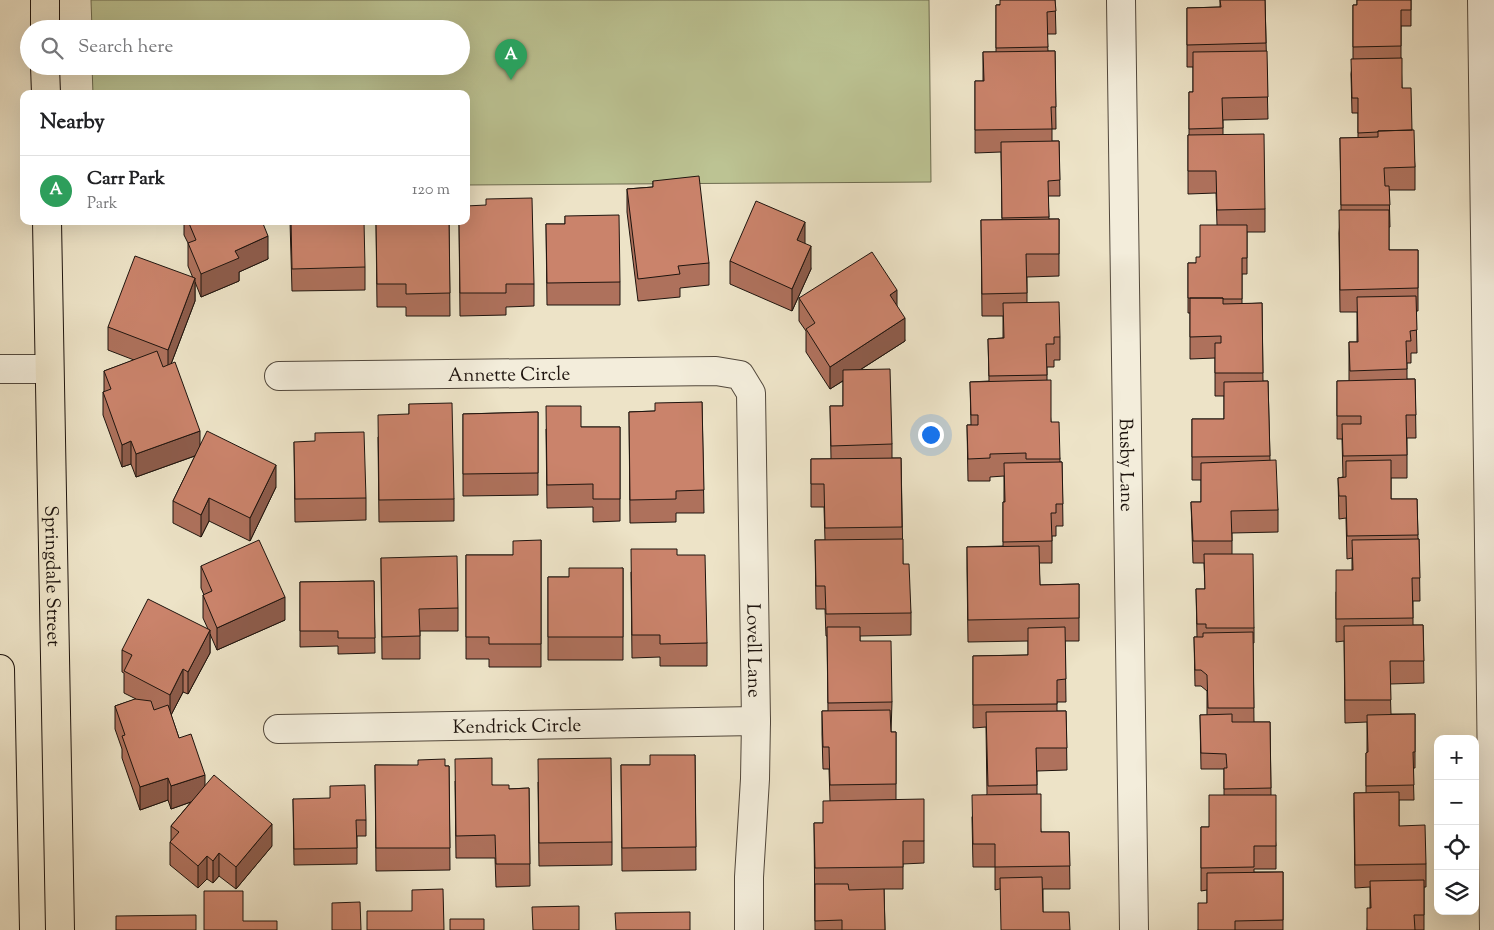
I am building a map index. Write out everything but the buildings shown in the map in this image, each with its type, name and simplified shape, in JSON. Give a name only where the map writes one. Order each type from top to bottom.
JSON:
[{"type":"main road","points":[[45,0],[45,20]]},
{"type":"main road","points":[[46,75],[46,90]]},
{"type":"main road","name":"Springdale Street","points":[[48,225],[60,930]]},
{"type":"main road","points":[[0,669],[5,930]]},
{"type":"street","name":"Busby Lane","points":[[1121,0],[1134,930]]},
{"type":"street","points":[[1482,0],[1494,930]]},
{"type":"street","points":[[0,369],[49,369]]},
{"type":"street","name":"Annette Circle","points":[[279,376],[716,371],[740,375]]},
{"type":"street","name":"Lovell Lane","points":[[740,375],[751,393],[756,721],[755,778],[749,877],[749,930]]},
{"type":"street","name":"Kendrick Circle","points":[[278,729],[756,721]]},
{"type":"green space","points":[[91,0],[929,0],[931,182],[470,185],[470,90],[93,90],[92,75],[470,75],[470,20],[92,20]]},
{"type":"place","name":"Carr Park","points":[[511,80]]}]
